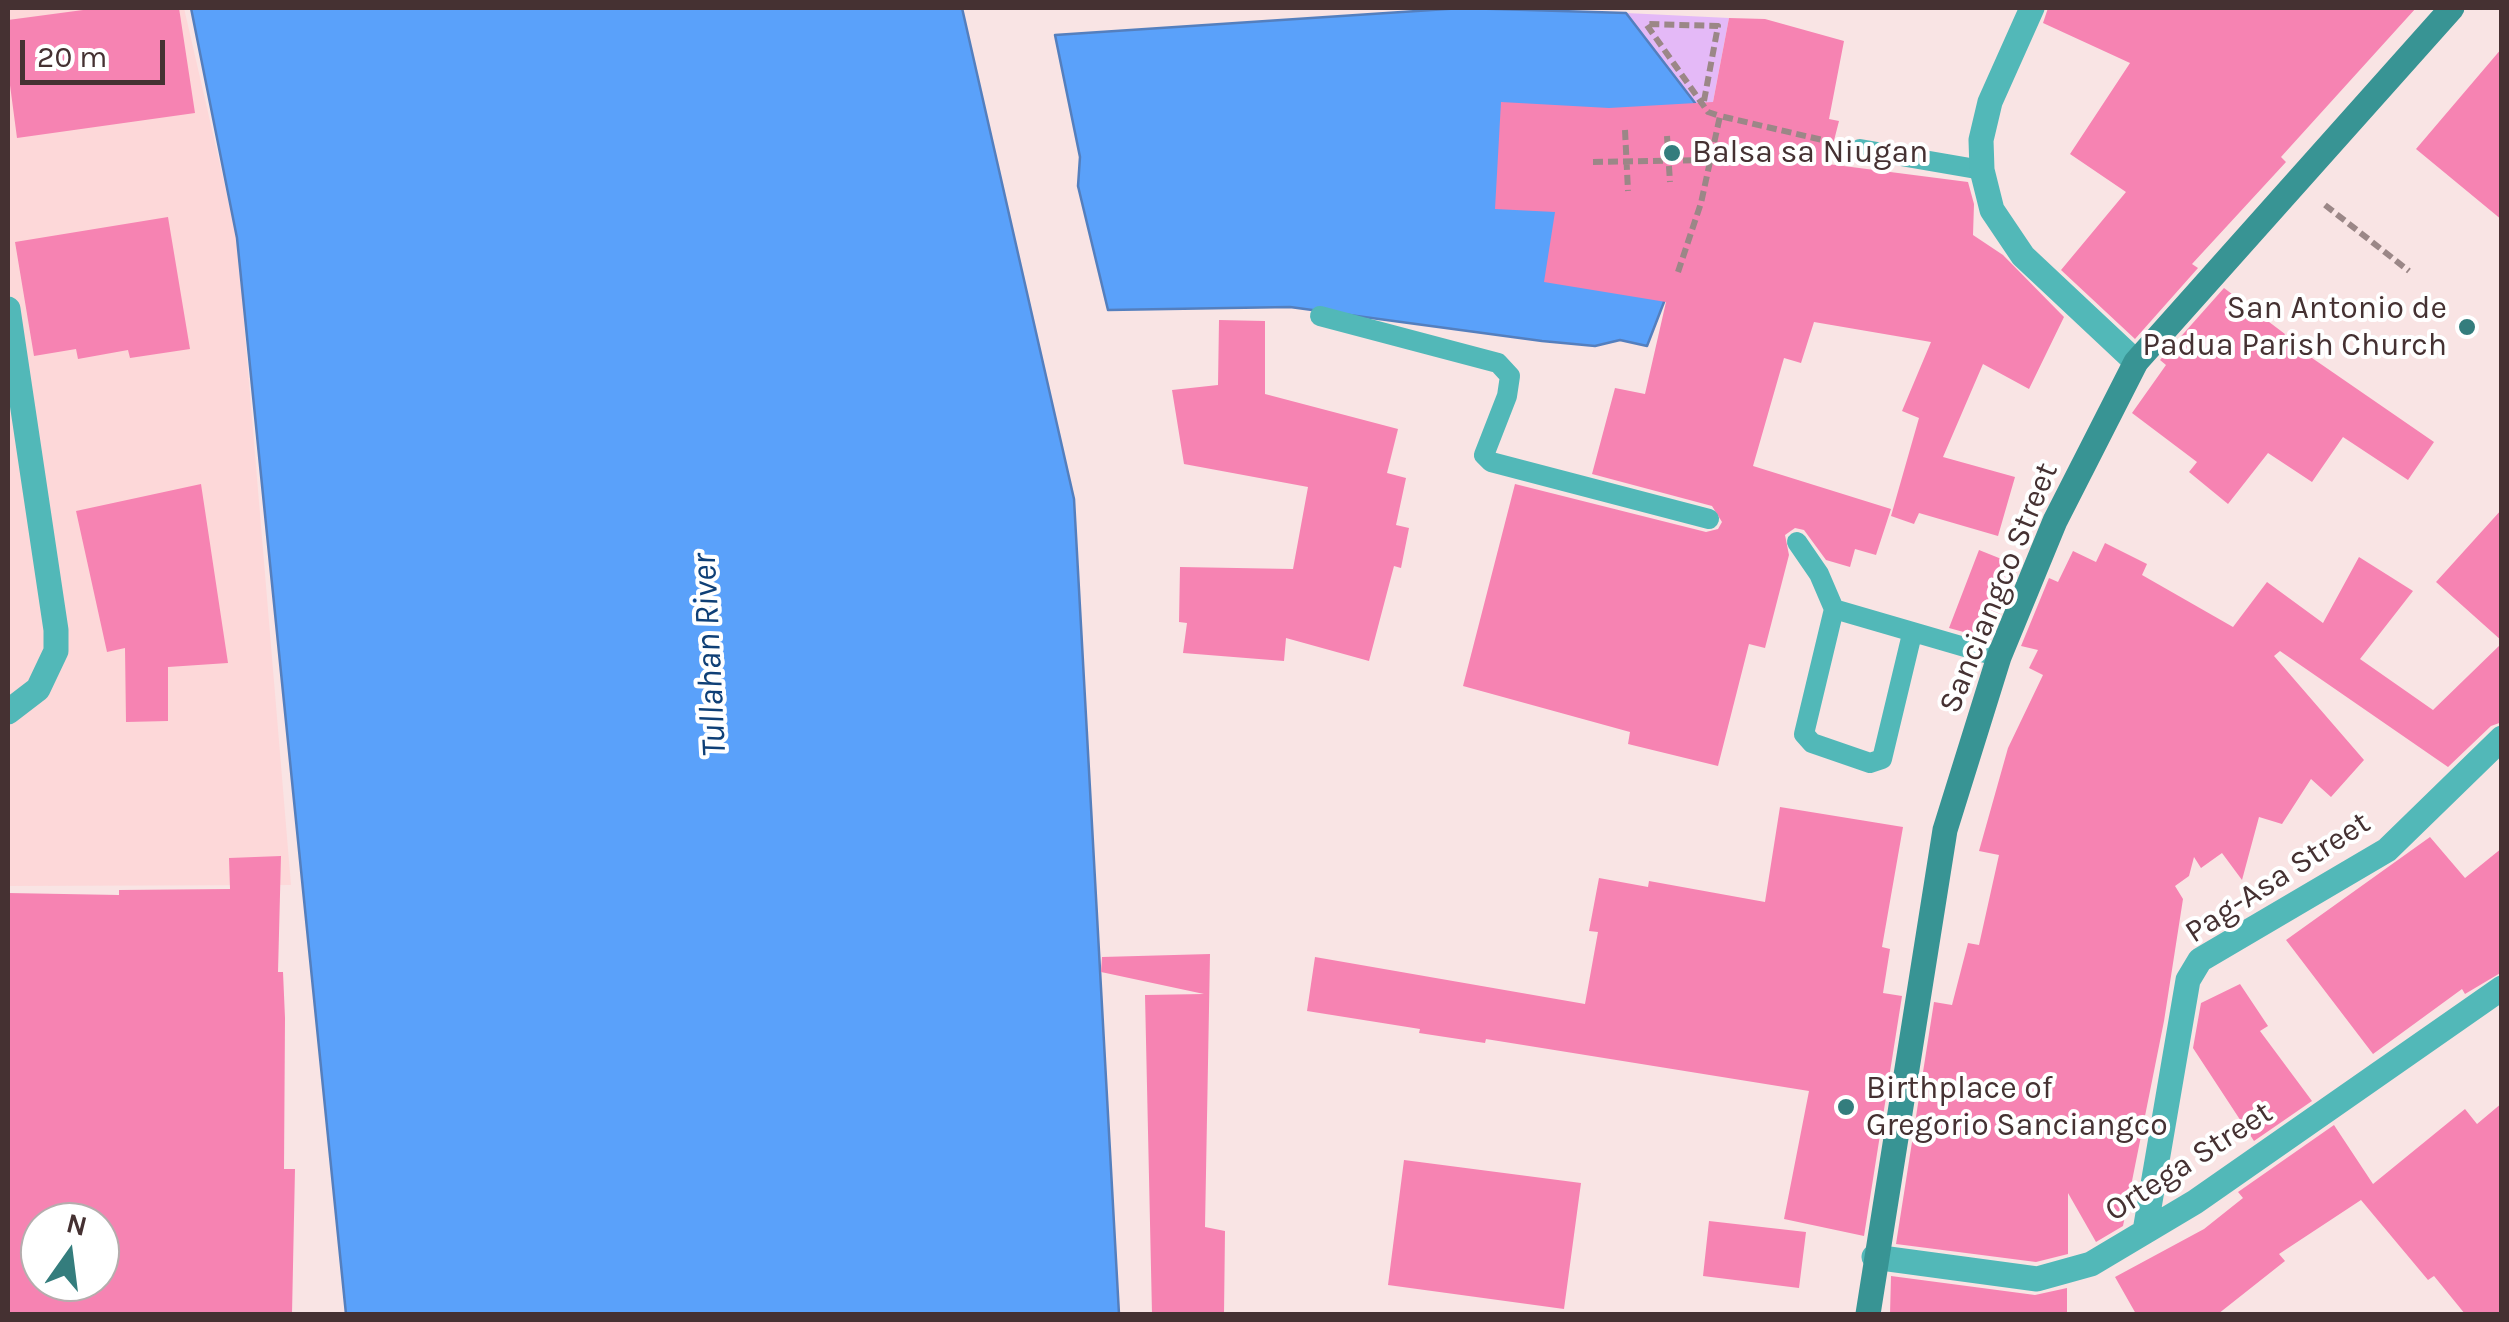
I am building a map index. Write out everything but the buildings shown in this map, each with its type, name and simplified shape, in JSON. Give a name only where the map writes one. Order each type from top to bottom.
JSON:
[{"type":"main road","name":"Sanciangco Street","points":[[1868,1314],[1874,1257],[1945,830],[1999,657],[2055,521],[2136,362],[2452,8]]},
{"type":"street","points":[[2032,8],[1990,102],[1981,140],[1982,170],[1992,210],[2023,256],[2136,362]]},
{"type":"street","points":[[8,309],[56,651],[38,690],[8,712]]},
{"type":"street","name":"Pag-Asa Street","points":[[2146,1231],[2188,980],[2200,960],[2386,850],[2502,738]]},
{"type":"street","name":"Ortega Street","points":[[1874,1257],[2037,1279],[2091,1264],[2195,1202],[2502,988]]},
{"type":"lane","points":[[1860,149],[1982,170]]},
{"type":"lane","points":[[1320,316],[1498,364],[1510,376],[1507,396],[1484,455],[1491,462],[1709,519]]},
{"type":"lane","points":[[1797,542],[1820,574],[1834,610],[1804,734],[1812,743],[1870,763],[1882,759],[1912,634]]},
{"type":"lane","points":[[1834,610],[1999,657]]},
{"type":"path","points":[[1704,101],[1718,26],[1646,24],[1704,101],[1708,112],[1860,149]]},
{"type":"path","points":[[1678,272],[1720,116]]},
{"type":"path","points":[[1625,130],[1628,191]]},
{"type":"path","points":[[1667,136],[1670,182]]},
{"type":"path","points":[[1593,162],[1710,160]]},
{"type":"path","points":[[2296,184],[2409,271]]},
{"type":"shaded area","points":[[8,8],[184,8],[237,238],[291,885],[8,886]]},
{"type":"shaded area","points":[[1626,13],[1729,18],[1712,107],[1705,116]]},
{"type":"water","name":"Tullahan River","points":[[191,8],[962,8],[1074,499],[1119,1314],[346,1314],[237,238]]},
{"type":"water","points":[[1462,8],[1626,13],[1705,116],[1664,302],[1647,346],[1620,340],[1595,346],[1542,341],[1290,307],[1108,310],[1078,186],[1080,157],[1055,35]]},
{"type":"place","name":"Balsa sa Niugan","points":[[1672,153]]},
{"type":"place","name":"San Antonio de Padua Parish Church","points":[[2467,327]]},
{"type":"place","name":"Birthplace of Gregorio Sanciangco","points":[[1846,1107]]}]
